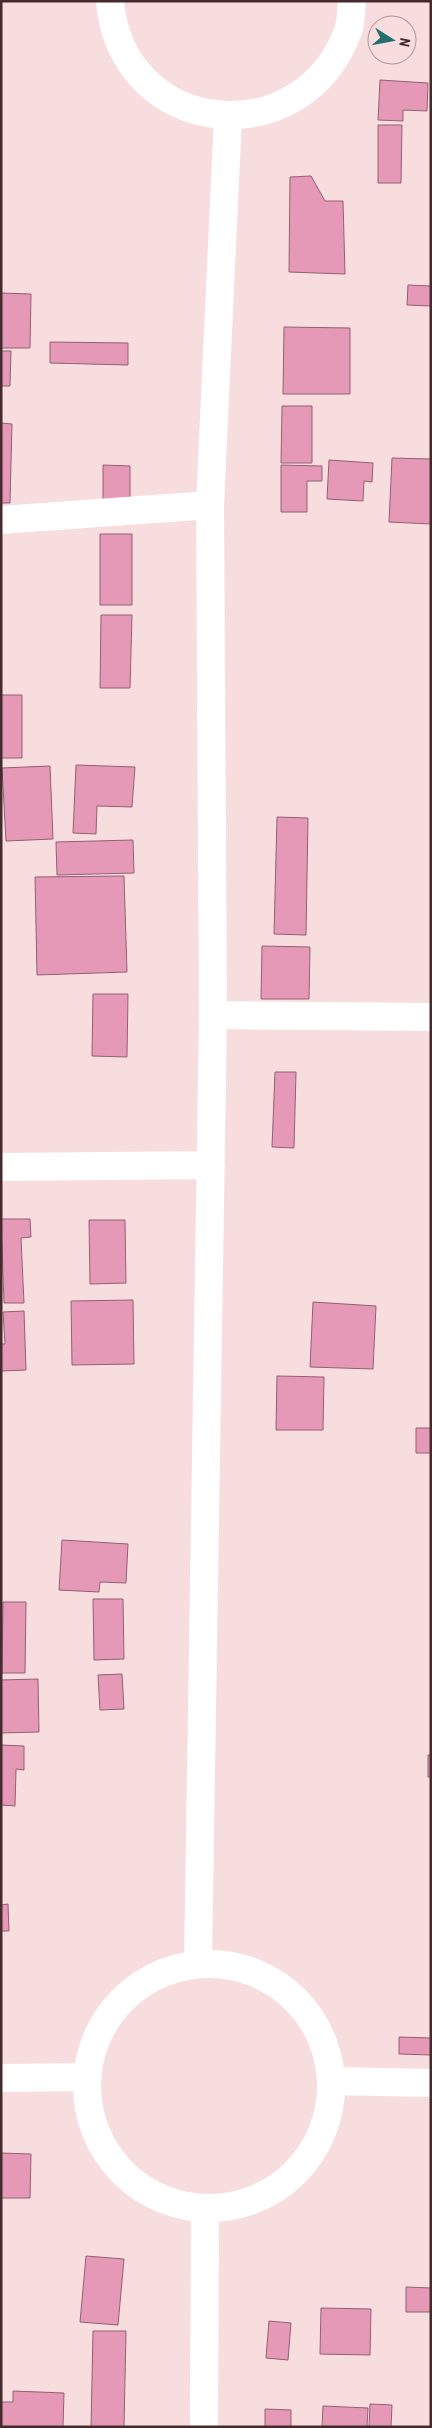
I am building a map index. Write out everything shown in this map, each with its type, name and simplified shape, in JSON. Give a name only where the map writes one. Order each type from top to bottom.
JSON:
[{"type":"street","points":[[110,1],[112,23],[123,52],[138,73],[152,87],[181,106],[228,116],[267,111],[302,94],[323,74],[334,60],[349,26],[352,1]]},
{"type":"street","points":[[198,1963],[213,1015],[210,505],[228,116]]},
{"type":"street","points":[[1,520],[210,505]]},
{"type":"street","points":[[213,1015],[431,1016]]},
{"type":"street","points":[[1,1167],[211,1164]]},
{"type":"street","points":[[198,1963],[226,1964],[254,1971],[286,1991],[300,2004],[316,2027],[327,2053],[332,2081],[329,2110],[321,2137],[306,2162],[286,2182],[261,2197],[234,2207],[205,2209],[173,2204],[143,2190],[118,2169],[99,2142],[88,2110],[86,2077],[92,2049],[104,2023],[121,2000],[144,1982],[170,1969],[198,1963]]},
{"type":"street","points":[[1,2078],[86,2077]]},
{"type":"street","points":[[332,2081],[431,2083]]},
{"type":"street","points":[[204,2427],[205,2209]]},
{"type":"building","points":[[380,80],[428,83],[427,111],[403,110],[403,121],[378,120]]},
{"type":"building","points":[[378,125],[402,125],[401,183],[378,183]]},
{"type":"building","points":[[311,176],[325,201],[343,201],[345,274],[289,272],[290,177]]},
{"type":"building","points":[[408,285],[431,286],[431,306],[407,305]]},
{"type":"building","points":[[1,293],[31,294],[30,348],[1,348]]},
{"type":"building","points":[[284,327],[350,328],[350,394],[283,394]]},
{"type":"building","points":[[50,342],[128,343],[128,365],[50,363]]},
{"type":"building","points":[[1,351],[11,351],[10,386],[1,386]]},
{"type":"building","points":[[282,406],[312,406],[312,463],[281,463]]},
{"type":"building","points":[[1,423],[12,424],[10,503],[1,503]]},
{"type":"building","points":[[392,458],[431,459],[431,524],[389,522]]},
{"type":"building","points":[[329,460],[373,463],[372,482],[364,481],[363,501],[327,499]]},
{"type":"building","points":[[103,465],[130,466],[130,504],[103,503]]},
{"type":"building","points":[[281,465],[322,466],[322,481],[307,481],[307,512],[281,512]]},
{"type":"building","points":[[100,534],[132,534],[132,605],[100,605]]},
{"type":"building","points":[[101,615],[132,615],[130,688],[100,688]]},
{"type":"building","points":[[1,695],[22,695],[22,758],[1,758]]},
{"type":"building","points":[[76,765],[135,767],[132,807],[97,806],[96,834],[73,833]]},
{"type":"building","points":[[50,766],[53,839],[6,841],[2,768]]},
{"type":"building","points":[[277,817],[308,818],[306,935],[274,934]]},
{"type":"building","points":[[133,840],[134,873],[57,875],[56,842]]},
{"type":"building","points":[[124,876],[127,972],[37,975],[35,877]]},
{"type":"building","points":[[262,946],[310,947],[309,999],[261,999]]},
{"type":"building","points":[[93,994],[128,994],[127,1057],[92,1056]]},
{"type":"building","points":[[275,1072],[296,1072],[294,1148],[272,1147]]},
{"type":"building","points":[[1,1219],[30,1219],[31,1237],[21,1238],[24,1303],[4,1303]]},
{"type":"building","points":[[89,1220],[125,1220],[126,1283],[90,1284]]},
{"type":"building","points":[[133,1300],[134,1364],[72,1365],[71,1301]]},
{"type":"building","points":[[313,1302],[376,1306],[373,1369],[310,1367]]},
{"type":"building","points":[[24,1311],[26,1370],[1,1371],[1,1344],[5,1344],[3,1312]]},
{"type":"building","points":[[277,1376],[324,1377],[323,1430],[276,1430]]},
{"type":"building","points":[[416,1428],[431,1428],[431,1453],[416,1453]]},
{"type":"building","points":[[62,1540],[128,1544],[126,1583],[100,1582],[99,1592],[59,1590]]},
{"type":"building","points":[[93,1599],[123,1599],[124,1659],[94,1660]]},
{"type":"building","points":[[3,1602],[26,1602],[25,1673],[2,1673]]},
{"type":"building","points":[[122,1674],[124,1709],[100,1710],[98,1675]]},
{"type":"building","points":[[38,1679],[39,1732],[1,1733],[1,1680]]},
{"type":"building","points":[[1,1745],[24,1746],[24,1770],[16,1769],[15,1806],[1,1805]]},
{"type":"building","points":[[428,1755],[431,1755],[431,1777],[428,1777]]},
{"type":"building","points":[[8,1904],[9,1931],[1,1931],[1,1905]]},
{"type":"building","points":[[399,2037],[431,2038],[431,2055],[399,2054]]},
{"type":"building","points":[[1,2153],[31,2154],[30,2198],[1,2198]]},
{"type":"building","points":[[86,2256],[124,2259],[118,2325],[80,2322]]},
{"type":"building","points":[[406,2287],[431,2288],[431,2312],[406,2312]]},
{"type":"building","points":[[321,2308],[371,2309],[370,2355],[320,2354]]},
{"type":"building","points":[[269,2321],[291,2323],[288,2360],[266,2358]]},
{"type":"building","points":[[93,2331],[126,2331],[124,2427],[91,2427]]},
{"type":"building","points":[[13,2391],[64,2393],[63,2427],[1,2427],[1,2402],[13,2402]]},
{"type":"building","points":[[370,2404],[392,2405],[391,2427],[369,2427]]},
{"type":"building","points":[[323,2406],[368,2408],[367,2427],[322,2427]]},
{"type":"building","points":[[265,2409],[291,2410],[291,2427],[265,2427]]}]
